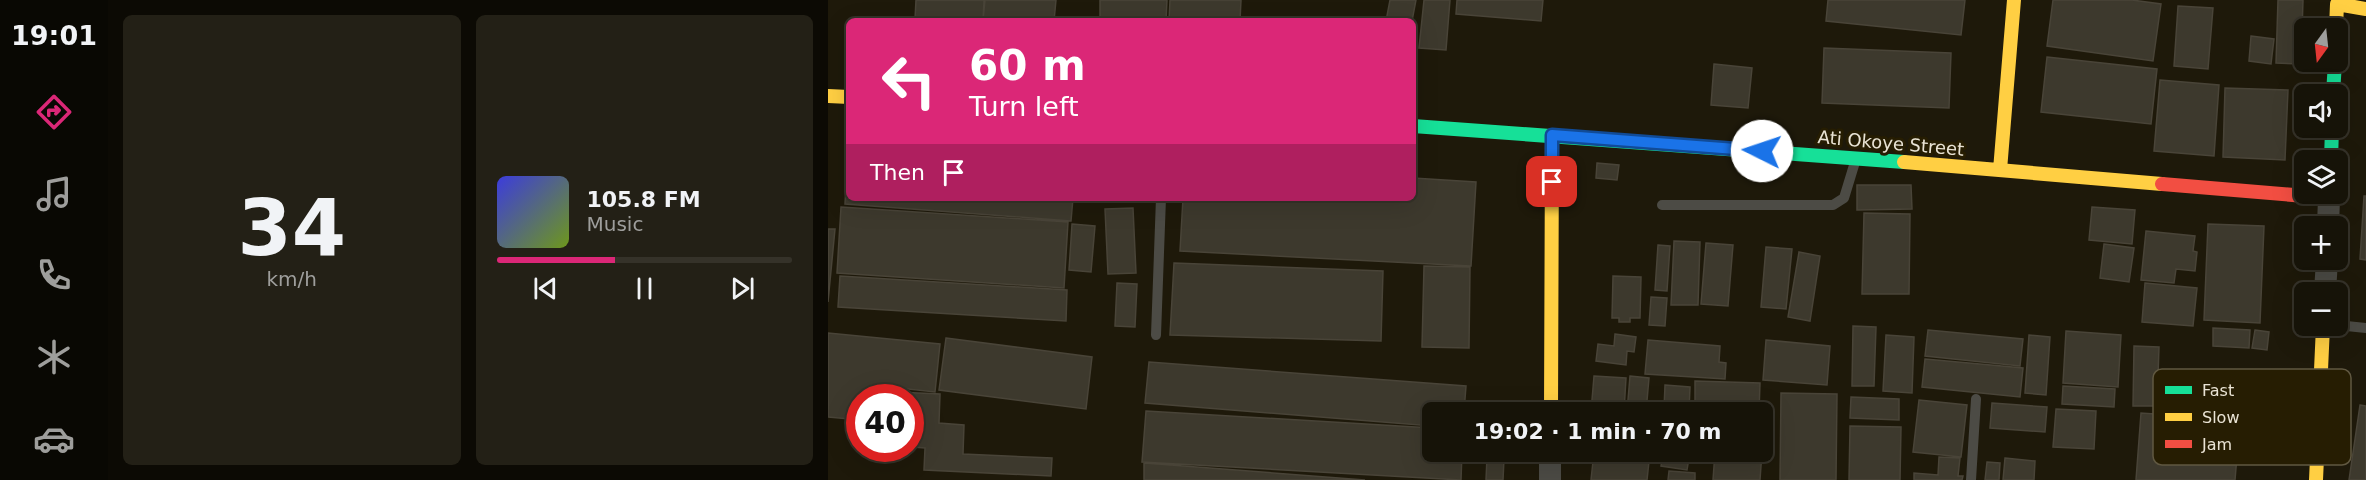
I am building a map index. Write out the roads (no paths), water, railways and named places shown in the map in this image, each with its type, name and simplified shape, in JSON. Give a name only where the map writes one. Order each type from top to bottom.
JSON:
[{"type":"street","points":[[2000,170],[2014,0]]},
{"type":"street","points":[[2336,18],[2337,2],[2366,9]]},
{"type":"street","points":[[828,96],[846,97]]},
{"type":"street","name":"Ati Okoye Street","points":[[1416,126],[2294,193]]},
{"type":"street","points":[[1551,402],[1552,135]]},
{"type":"street","points":[[2321,369],[2323,336]]},
{"type":"street","points":[[1550,462],[1550,480]]},
{"type":"street","points":[[2316,480],[2317,465]]},
{"type":"lane","points":[[1662,205],[1833,205],[1844,198],[1850,185],[1856,158]]},
{"type":"lane","points":[[1156,335],[1161,201]]},
{"type":"lane","points":[[2348,326],[2366,328]]},
{"type":"lane","points":[[1971,480],[1976,399]]}]
